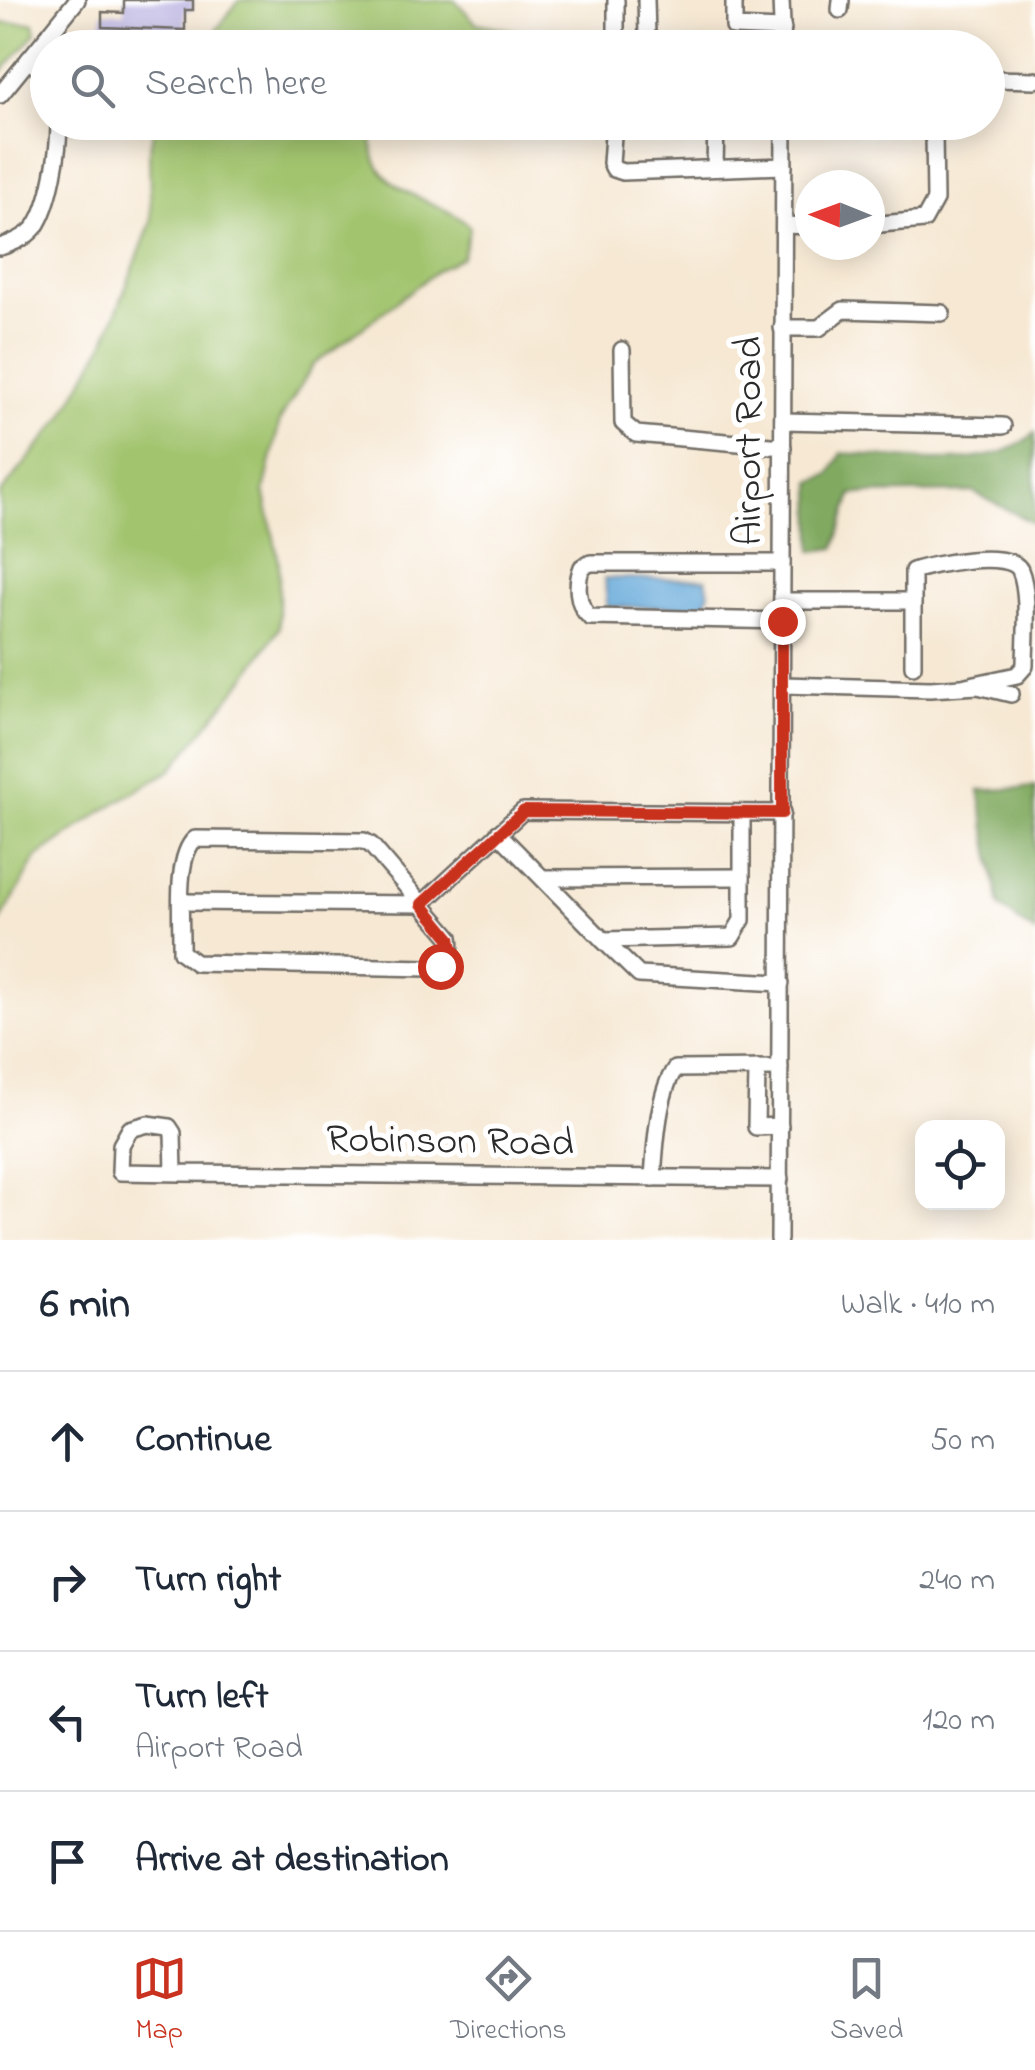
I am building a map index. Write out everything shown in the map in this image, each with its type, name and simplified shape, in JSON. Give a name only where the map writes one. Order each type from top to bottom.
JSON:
[{"type":"street","points":[[53,30],[77,0]]},
{"type":"street","points":[[616,0],[616,30]]},
{"type":"street","points":[[646,0],[647,30]]},
{"type":"street","points":[[734,0],[734,27],[782,29],[782,0]]},
{"type":"street","points":[[0,95],[29,59]]},
{"type":"street","points":[[1005,80],[1035,80]]},
{"type":"street","points":[[0,247],[26,236],[37,225],[53,172],[57,140]]},
{"type":"street","points":[[613,140],[612,163],[614,169],[623,172],[784,166]]},
{"type":"street","points":[[715,168],[716,140]]},
{"type":"street","name":"Airport Road","points":[[779,1240],[784,140]]},
{"type":"street","points":[[885,224],[924,220],[935,200],[934,140]]},
{"type":"street","points":[[784,225],[795,225]]},
{"type":"street","points":[[782,328],[819,328],[844,310],[942,313]]},
{"type":"street","points":[[622,350],[623,423],[636,434],[783,446]]},
{"type":"street","points":[[782,422],[1003,426]]},
{"type":"street","points":[[782,685],[930,689],[1017,675],[1025,666],[1020,570],[1012,562],[994,558],[913,571],[912,666]]},
{"type":"street","points":[[782,563],[591,563],[582,567],[577,580],[583,611],[590,617],[782,621]]},
{"type":"street","points":[[782,601],[913,601]]},
{"type":"street","points":[[966,686],[1011,694]]},
{"type":"street","points":[[182,902],[422,904],[524,811],[782,813]]},
{"type":"street","points":[[604,940],[732,937],[742,920],[742,813]]},
{"type":"street","points":[[498,833],[638,975],[781,982]]},
{"type":"street","points":[[195,839],[364,841],[422,904],[450,938],[452,948],[440,966],[196,964],[181,952],[184,854],[195,839]]},
{"type":"street","points":[[542,878],[742,877]]},
{"type":"street","points":[[757,1068],[756,1127],[780,1126]]},
{"type":"street","points":[[652,1178],[658,1130],[669,1079],[675,1069],[780,1068]]},
{"type":"street","name":"Robinson Road","points":[[174,1172],[170,1127],[138,1125],[123,1138],[120,1172],[780,1179]]},
{"type":"green space","points":[[239,0],[455,0],[476,23],[512,30],[216,30]]},
{"type":"green space","points":[[0,23],[34,23],[30,40],[0,74]]},
{"type":"green space","points":[[152,140],[372,140],[376,161],[393,183],[470,227],[462,257],[438,270],[313,365],[280,420],[264,491],[279,562],[279,628],[246,677],[171,770],[37,857],[0,922],[0,494],[62,418],[105,342],[151,222]]},
{"type":"green space","points":[[1035,432],[1035,524],[973,492],[852,494],[835,548],[813,551],[812,482],[830,474],[842,453],[970,459],[1017,446]]},
{"type":"green space","points":[[1035,787],[1035,933],[1000,907],[979,791]]},
{"type":"water","points":[[605,578],[706,579],[709,593],[705,607],[607,607]]},
{"type":"building","points":[[124,0],[193,0],[193,10],[185,10],[185,30],[102,27],[102,12],[124,13]]},
{"type":"route","points":[[440,966],[452,948],[450,938],[422,904],[524,811],[782,813],[782,621]]}]
